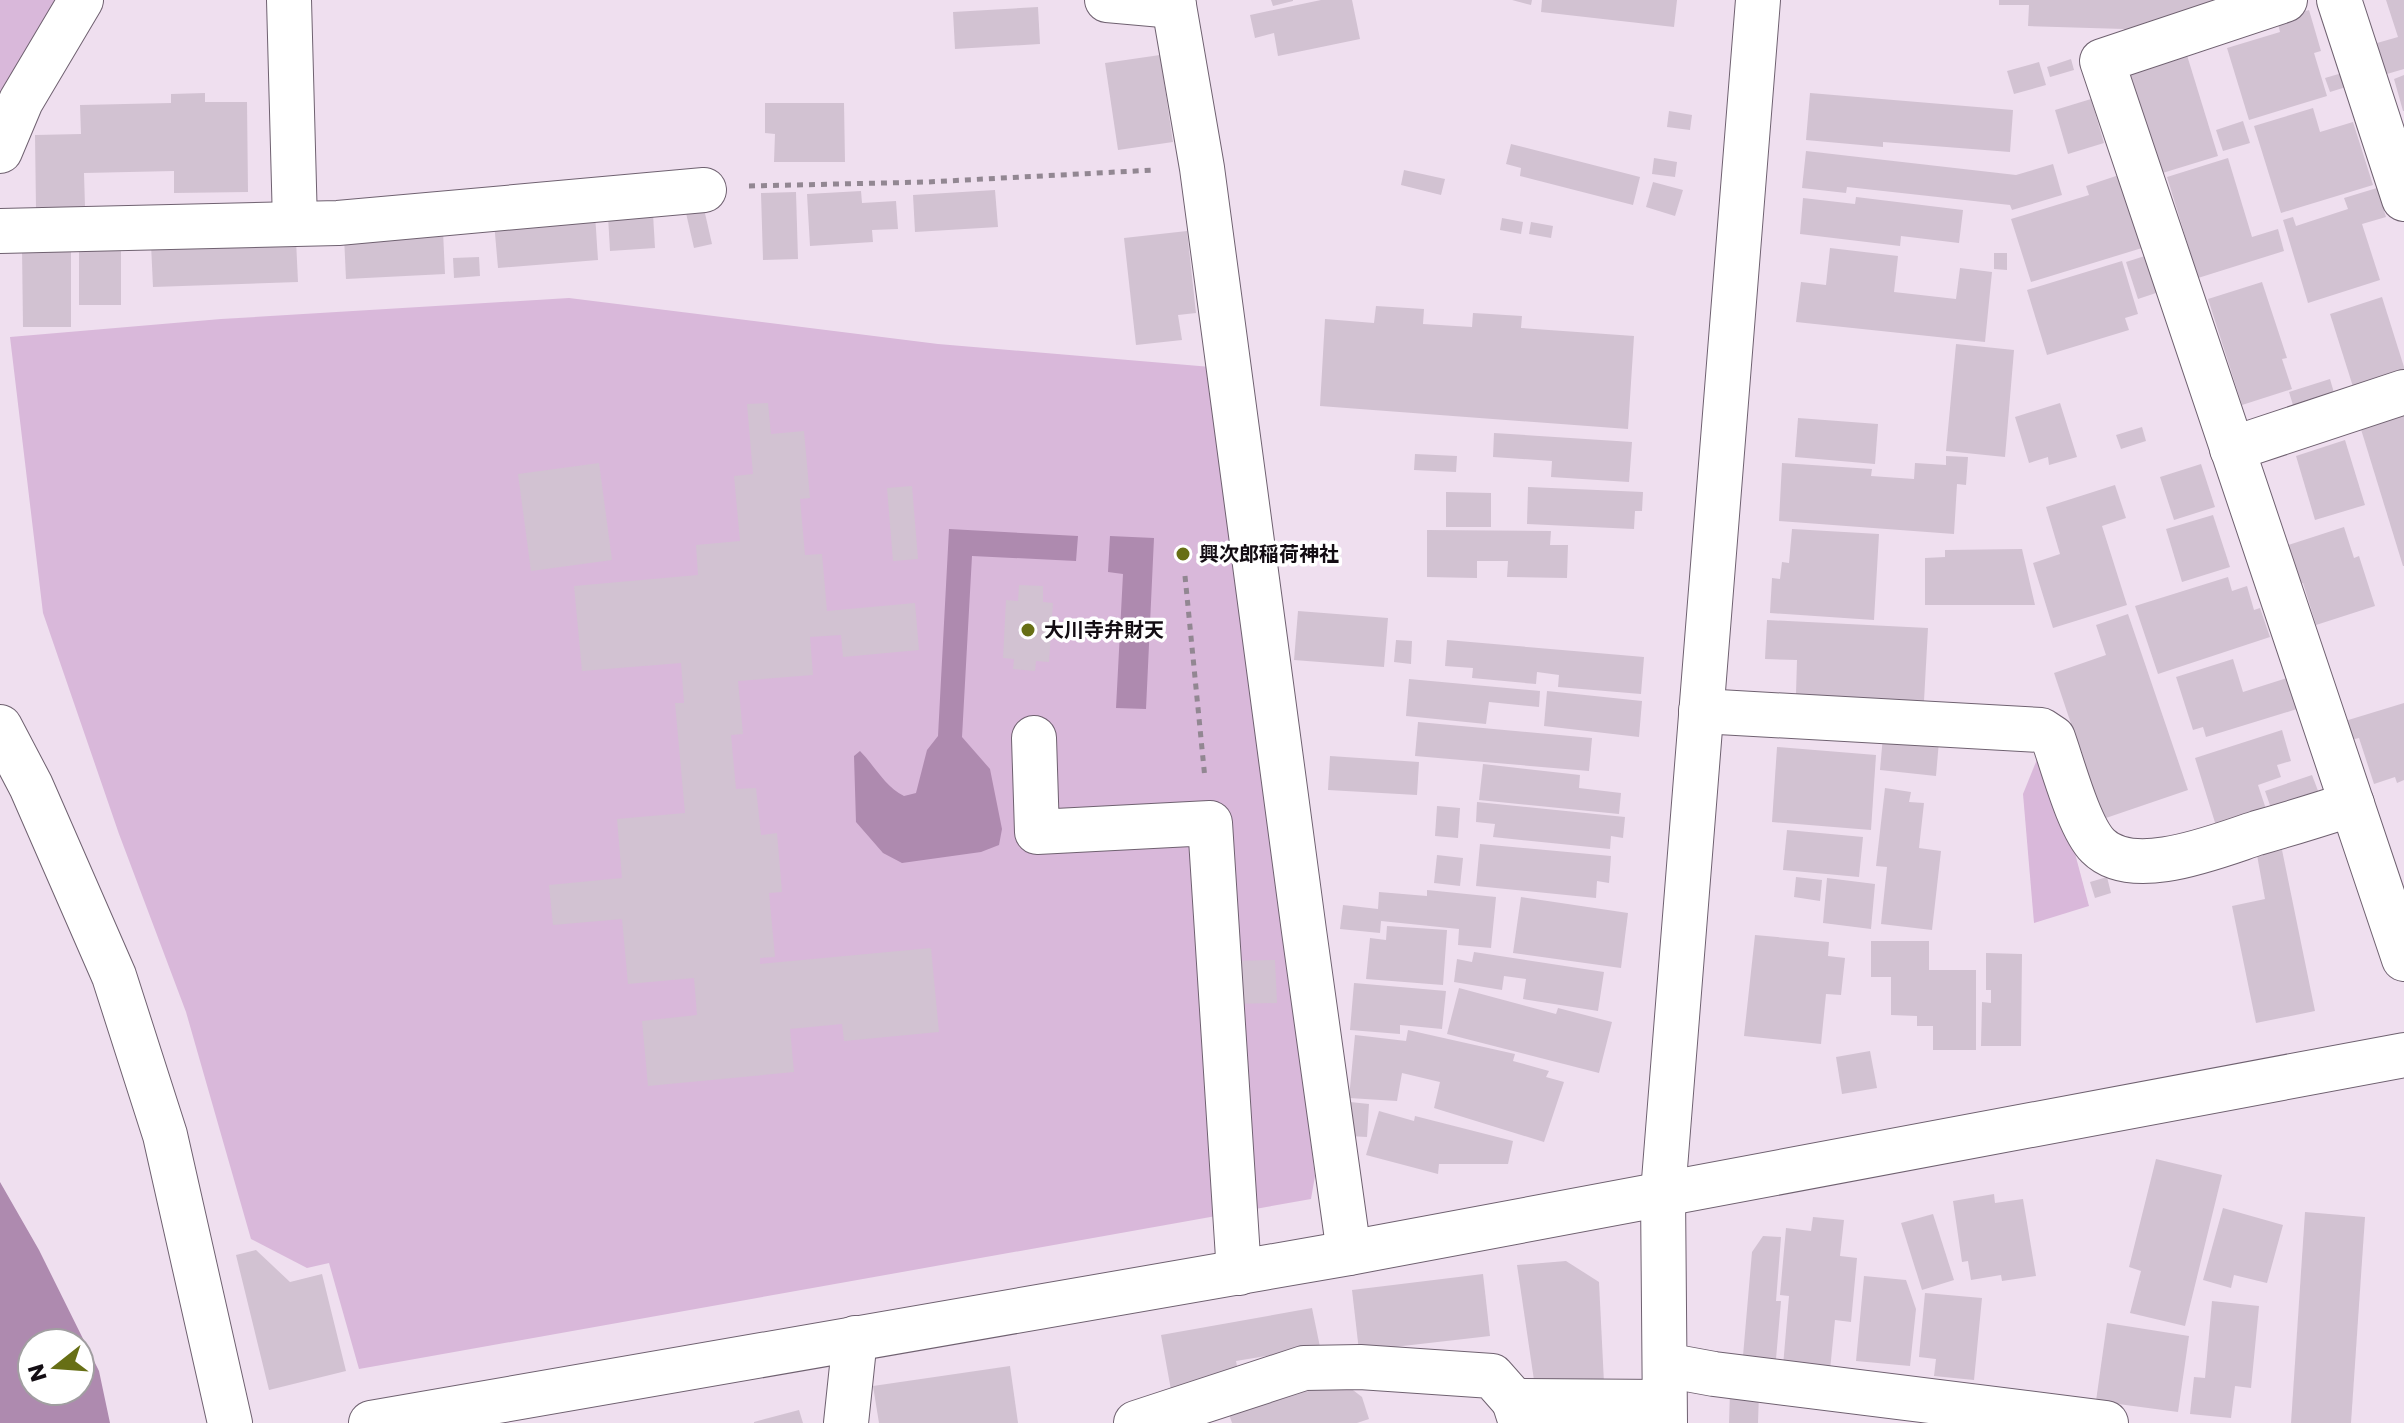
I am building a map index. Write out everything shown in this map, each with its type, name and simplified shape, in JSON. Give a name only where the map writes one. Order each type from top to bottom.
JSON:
[{"type":"street","points":[[0,151],[21,101],[81,0]]},
{"type":"street","points":[[289,0],[295,223]]},
{"type":"street","points":[[1107,0],[1173,3],[1202,168],[1349,1253]]},
{"type":"street","points":[[1665,1397],[1663,1193],[1758,0]]},
{"type":"street","points":[[2285,0],[2102,61],[2404,959]]},
{"type":"street","points":[[2339,0],[2404,199]]},
{"type":"street","points":[[0,231],[338,223],[704,190]]},
{"type":"street","points":[[2232,449],[2404,392]]},
{"type":"street","points":[[1701,711],[2041,730],[2053,738],[2087,833],[2099,848],[2120,859],[2146,861],[2179,857],[2352,804]]},
{"type":"street","points":[[0,727],[31,786],[114,976],[165,1135],[230,1423]]},
{"type":"street","points":[[1034,738],[1037,832],[1210,823],[1239,1273]]},
{"type":"street","points":[[371,1423],[1239,1273],[2404,1055]]},
{"type":"street","points":[[846,1423],[855,1338]]},
{"type":"street","points":[[1136,1423],[1304,1368],[1360,1367],[1492,1376],[1518,1412],[1665,1397],[1714,1374],[2106,1423]]},
{"type":"path","points":[[704,190],[765,184],[927,182],[1202,168]]},
{"type":"path","points":[[1185,576],[1210,823]]},
{"type":"shaded area","points":[[0,0],[69,0],[0,117]]},
{"type":"shaded area","points":[[569,298],[938,344],[1211,367],[1315,1176],[1311,1199],[359,1369],[329,1263],[307,1268],[251,1239],[186,1012],[119,834],[43,613],[10,337],[221,319]]},
{"type":"shaded area","points":[[949,529],[1078,536],[1076,561],[972,556],[962,737],[990,769],[1002,829],[999,845],[981,852],[902,863],[883,853],[856,822],[854,756],[860,751],[897,792],[904,796],[916,793],[927,750],[938,736]]},
{"type":"shaded area","points":[[1110,536],[1154,538],[1146,709],[1116,708],[1123,574],[1108,572]]},
{"type":"shaded area","points":[[2040,752],[2048,752],[2089,906],[2034,923],[2023,794]]},
{"type":"shaded area","points":[[0,1182],[39,1250],[77,1327],[16,1327],[16,1407],[96,1407],[96,1365],[110,1423],[0,1423]]},
{"type":"building","points":[[1271,0],[1293,0],[1293,1],[1273,6]]},
{"type":"building","points":[[1321,0],[1352,0],[1360,39],[1278,56],[1274,33],[1255,38],[1250,15]]},
{"type":"building","points":[[1512,0],[1532,0],[1531,5]]},
{"type":"building","points":[[1542,0],[1677,0],[1674,27],[1541,12]]},
{"type":"building","points":[[1999,0],[2244,0],[2127,39],[2124,29],[2028,26],[2029,5],[1999,5]]},
{"type":"building","points":[[2386,0],[2404,0],[2404,69],[2380,76],[2370,45],[2398,37]]},
{"type":"building","points":[[1038,7],[1040,44],[955,49],[953,12]]},
{"type":"building","points":[[2309,10],[2321,51],[2314,53],[2327,96],[2249,120],[2227,48],[2280,32],[2277,20]]},
{"type":"building","points":[[2186,52],[2218,156],[2156,175],[2124,71]]},
{"type":"building","points":[[1160,55],[1173,142],[1118,150],[1105,63]]},
{"type":"building","points":[[2071,59],[2074,70],[2050,77],[2047,67]]},
{"type":"building","points":[[2039,62],[2046,85],[2014,94],[2007,71]]},
{"type":"building","points":[[2342,73],[2346,87],[2330,92],[2325,78]]},
{"type":"building","points":[[2404,75],[2404,111],[2403,111],[2394,79]]},
{"type":"building","points":[[205,93],[205,102],[247,102],[248,192],[174,193],[174,171],[84,173],[85,207],[36,208],[35,135],[81,134],[80,105],[171,103],[171,94]]},
{"type":"building","points":[[1810,93],[2013,110],[2010,152],[1883,142],[1883,147],[1806,140]]},
{"type":"building","points":[[2091,99],[2104,143],[2068,154],[2055,110]]},
{"type":"building","points":[[765,103],[844,103],[845,162],[774,162],[775,134],[765,133]]},
{"type":"building","points":[[2313,108],[2320,132],[2353,122],[2373,185],[2281,213],[2254,126]]},
{"type":"building","points":[[1669,111],[1692,115],[1690,130],[1667,127]]},
{"type":"building","points":[[2243,121],[2250,143],[2223,151],[2216,130]]},
{"type":"building","points":[[1511,144],[1640,177],[1633,205],[1520,176],[1521,168],[1506,164]]},
{"type":"building","points":[[1806,151],[2016,175],[2053,164],[2062,195],[2012,210],[2010,205],[1847,187],[1846,193],[1802,188]]},
{"type":"building","points":[[1654,158],[1677,162],[1675,177],[1652,174]]},
{"type":"building","points":[[2228,158],[2252,237],[2278,229],[2284,251],[2198,278],[2167,177]]},
{"type":"building","points":[[1404,170],[1445,179],[1441,195],[1401,185]]},
{"type":"building","points":[[2119,175],[2142,248],[2031,282],[2011,219],[2089,195],[2086,186]]},
{"type":"building","points":[[1653,182],[1683,190],[1675,216],[1646,207]]},
{"type":"building","points":[[2377,188],[2386,217],[2362,224],[2380,280],[2308,303],[2283,220],[2293,217],[2296,226],[2348,209],[2344,198]]},
{"type":"building","points":[[995,190],[998,227],[915,232],[913,195]]},
{"type":"building","points":[[861,191],[862,203],[896,201],[898,229],[872,230],[873,242],[810,246],[807,194]]},
{"type":"building","points":[[796,192],[798,259],[763,260],[761,193]]},
{"type":"building","points":[[1856,197],[1963,210],[1959,243],[1901,236],[1900,246],[1800,234],[1803,198],[1855,204]]},
{"type":"building","points":[[704,209],[712,244],[694,248],[686,213]]},
{"type":"building","points":[[595,214],[598,260],[498,268],[494,222]]},
{"type":"building","points":[[653,214],[655,248],[610,251],[608,216]]},
{"type":"building","points":[[1502,218],[1523,222],[1521,234],[1500,230]]},
{"type":"building","points":[[1531,222],[1553,226],[1551,238],[1529,234]]},
{"type":"building","points":[[443,231],[445,274],[346,279],[344,236]]},
{"type":"building","points":[[1187,231],[1196,313],[1178,315],[1182,340],[1136,345],[1124,238]]},
{"type":"building","points":[[296,240],[298,282],[153,287],[151,244]]},
{"type":"building","points":[[121,245],[121,305],[79,305],[79,246]]},
{"type":"building","points":[[22,247],[71,247],[71,327],[23,327]]},
{"type":"building","points":[[1830,248],[1898,256],[1894,292],[1956,299],[1960,268],[1992,272],[1985,342],[1796,322],[1801,282],[1826,285]]},
{"type":"building","points":[[1994,253],[2007,253],[2007,270],[1994,269]]},
{"type":"building","points":[[2148,255],[2159,292],[2138,299],[2126,262]]},
{"type":"building","points":[[479,257],[480,276],[454,278],[453,258]]},
{"type":"building","points":[[2122,261],[2138,314],[2125,318],[2129,330],[2047,355],[2027,290]]},
{"type":"building","points":[[2262,282],[2287,358],[2282,359],[2292,389],[2242,405],[2208,299]]},
{"type":"building","points":[[2382,297],[2404,367],[2404,378],[2355,393],[2330,314]]},
{"type":"building","points":[[1376,306],[1424,309],[1423,324],[1472,327],[1473,313],[1522,316],[1521,328],[1634,336],[1628,429],[1320,406],[1325,319],[1374,323]]},
{"type":"building","points":[[1956,344],[2014,350],[2005,457],[1946,451]]},
{"type":"building","points":[[2330,379],[2337,403],[2296,415],[2289,392]]},
{"type":"building","points":[[768,403],[771,434],[804,431],[810,498],[800,499],[805,555],[822,554],[827,611],[915,603],[919,650],[843,657],[841,635],[810,637],[813,675],[738,681],[743,734],[731,735],[736,789],[756,788],[761,835],[777,833],[782,892],[769,893],[775,957],[760,958],[760,964],[931,948],[939,1032],[844,1041],[842,1024],[790,1029],[794,1072],[648,1086],[642,1021],[697,1015],[694,978],[628,984],[622,919],[553,925],[549,885],[622,878],[617,819],[685,813],[675,703],[684,703],[681,663],[582,671],[574,586],[698,575],[696,545],[740,541],[734,476],[753,474],[747,404]]},
{"type":"building","points":[[2060,403],[2077,457],[2049,465],[2048,457],[2029,463],[2015,417]]},
{"type":"building","points":[[2404,412],[2404,566],[2403,566],[2360,426]]},
{"type":"building","points":[[1798,418],[1878,424],[1875,464],[1795,457]]},
{"type":"building","points":[[2142,427],[2146,441],[2121,449],[2116,435]]},
{"type":"building","points":[[1494,433],[1632,442],[1629,482],[1551,477],[1552,461],[1493,457]]},
{"type":"building","points":[[2345,440],[2365,505],[2315,520],[2296,456]]},
{"type":"building","points":[[1415,454],[1457,456],[1456,472],[1414,470]]},
{"type":"building","points":[[1946,456],[1968,457],[1966,485],[1957,484],[1954,534],[1779,521],[1782,463],[1872,469],[1871,476],[1914,479],[1915,463],[1946,465]]},
{"type":"building","points":[[599,463],[612,560],[531,571],[518,474]]},
{"type":"building","points":[[2201,464],[2215,507],[2174,520],[2160,477]]},
{"type":"building","points":[[2115,485],[2126,518],[2102,526],[2127,605],[2053,628],[2033,563],[2060,554],[2046,507]]},
{"type":"building","points":[[912,486],[918,559],[893,561],[887,488]]},
{"type":"building","points":[[1528,487],[1643,492],[1642,511],[1635,511],[1634,529],[1527,524]]},
{"type":"building","points":[[1446,492],[1491,493],[1491,527],[1446,527]]},
{"type":"building","points":[[2213,515],[2230,567],[2182,582],[2166,529]]},
{"type":"building","points":[[2344,527],[2354,558],[2359,556],[2375,606],[2316,625],[2303,583],[2297,585],[2285,546]]},
{"type":"building","points":[[1792,529],[1879,534],[1874,620],[1770,613],[1772,578],[1780,579],[1782,562],[1789,563]]},
{"type":"building","points":[[1427,530],[1551,531],[1550,545],[1568,545],[1567,578],[1507,577],[1508,561],[1477,561],[1477,578],[1427,577]]},
{"type":"building","name":"興次郎稲荷神社","points":[[1179,546],[1190,548],[1191,557],[1186,558],[1187,561],[1181,562],[1176,557],[1175,551],[1180,551]]},
{"type":"building","points":[[2022,549],[2035,605],[1925,605],[1925,558],[1945,557],[1945,550]]},
{"type":"building","points":[[2228,577],[2232,591],[2247,586],[2254,610],[2260,608],[2270,637],[2158,674],[2135,606]]},
{"type":"building","name":"大川寺弁財天","points":[[1019,585],[1043,586],[1043,602],[1053,603],[1049,662],[1036,661],[1035,671],[1013,669],[1014,659],[1003,658],[1006,600],[1018,601]]},
{"type":"building","points":[[1298,611],[1388,618],[1384,667],[1294,660]]},
{"type":"building","points":[[2128,614],[2188,790],[2103,819],[2054,673],[2106,655],[2096,625]]},
{"type":"building","points":[[1767,620],[1928,628],[1924,701],[1796,694],[1797,660],[1765,659]]},
{"type":"building","points":[[1396,640],[1412,641],[1411,664],[1394,662]]},
{"type":"building","points":[[1447,640],[1644,657],[1641,694],[1558,687],[1559,675],[1537,672],[1536,684],[1472,678],[1473,668],[1445,666]]},
{"type":"building","points":[[2233,659],[2243,692],[2287,678],[2297,709],[2206,737],[2203,727],[2193,730],[2176,677]]},
{"type":"building","points":[[1409,679],[1540,691],[1539,707],[1489,702],[1486,724],[1406,716]]},
{"type":"building","points":[[1547,691],[1642,701],[1639,737],[1544,726]]},
{"type":"building","points":[[2404,703],[2404,780],[2397,783],[2395,777],[2374,784],[2359,738],[2351,740],[2345,721]]},
{"type":"building","points":[[1418,722],[1592,738],[1589,771],[1415,756]]},
{"type":"building","points":[[2282,730],[2291,761],[2277,765],[2281,777],[2258,785],[2267,812],[2217,829],[2195,758]]},
{"type":"building","points":[[1883,736],[1939,741],[1936,776],[1880,770]]},
{"type":"building","points":[[1777,747],[1876,755],[1871,830],[1772,822]]},
{"type":"building","points":[[1330,756],[1419,762],[1417,795],[1328,790]]},
{"type":"building","points":[[1483,764],[1580,775],[1579,788],[1621,793],[1619,814],[1479,800]]},
{"type":"building","points":[[2312,775],[2320,796],[2272,811],[2265,791]]},
{"type":"building","points":[[1885,788],[1911,792],[1909,802],[1924,803],[1919,848],[1941,851],[1932,930],[1881,924],[1887,867],[1876,866]]},
{"type":"building","points":[[1477,802],[1625,817],[1623,838],[1611,836],[1610,849],[1493,837],[1495,824],[1476,822]]},
{"type":"building","points":[[1437,806],[1460,808],[1458,838],[1435,836]]},
{"type":"building","points":[[1787,830],[1863,837],[1859,877],[1783,870]]},
{"type":"building","points":[[1480,844],[1611,856],[1609,883],[1597,881],[1596,898],[1476,886]]},
{"type":"building","points":[[2282,850],[2315,1011],[2256,1023],[2232,906],[2265,899],[2257,855]]},
{"type":"building","points":[[1437,855],[1463,858],[1460,886],[1434,883]]},
{"type":"building","points":[[1796,877],[1822,880],[1820,901],[1794,897]]},
{"type":"building","points":[[2107,877],[2111,893],[2095,898],[2090,882]]},
{"type":"building","points":[[1827,878],[1875,884],[1871,929],[1823,923]]},
{"type":"building","points":[[1427,890],[1496,897],[1491,948],[1458,945],[1459,929],[1381,921],[1380,933],[1340,929],[1343,905],[1378,909],[1379,892],[1427,896]]},
{"type":"building","points":[[1521,897],[1628,913],[1621,968],[1513,953]]},
{"type":"building","points":[[1387,926],[1447,930],[1443,985],[1366,979],[1370,938],[1386,940]]},
{"type":"building","points":[[1755,935],[1829,942],[1828,956],[1845,958],[1841,995],[1826,994],[1821,1044],[1744,1036]]},
{"type":"building","points":[[1871,941],[1929,941],[1929,970],[1976,970],[1976,1050],[1933,1050],[1933,1026],[1917,1026],[1917,1016],[1891,1015],[1891,977],[1871,977]]},
{"type":"building","points":[[1474,952],[1604,972],[1598,1011],[1523,999],[1526,979],[1504,976],[1502,990],[1454,982],[1457,959],[1472,962]]},
{"type":"building","points":[[1986,953],[2022,954],[2021,1046],[1981,1046],[1982,1002],[1991,1003],[1991,990],[1986,990]]},
{"type":"building","points":[[1275,960],[1277,1003],[1236,1004],[1234,961]]},
{"type":"building","points":[[1354,983],[1446,991],[1442,1029],[1400,1025],[1400,1034],[1350,1030]]},
{"type":"building","points":[[1459,988],[1556,1014],[1558,1008],[1612,1022],[1599,1073],[1447,1034]]},
{"type":"building","points":[[1408,1030],[1515,1054],[1513,1061],[1549,1071],[1546,1077],[1564,1082],[1544,1142],[1434,1108],[1440,1082],[1402,1073],[1397,1101],[1349,1098],[1355,1035],[1406,1041]]},
{"type":"building","points":[[1870,1051],[1877,1088],[1842,1094],[1836,1057]]},
{"type":"building","points":[[1350,1102],[1369,1104],[1367,1137],[1348,1136]]},
{"type":"building","points":[[1379,1111],[1414,1121],[1415,1116],[1513,1141],[1508,1164],[1439,1164],[1438,1174],[1366,1155]]},
{"type":"building","points":[[2156,1159],[2222,1175],[2185,1326],[2130,1313],[2141,1271],[2129,1267]]},
{"type":"building","points":[[1994,1194],[1995,1203],[2023,1199],[2036,1276],[2002,1281],[2001,1275],[1971,1280],[1968,1261],[1962,1262],[1953,1201]]},
{"type":"building","points":[[2223,1208],[2283,1225],[2267,1283],[2234,1275],[2231,1288],[2203,1280]]},
{"type":"building","points":[[2305,1212],[2365,1217],[2351,1423],[2291,1423]]},
{"type":"building","points":[[1933,1214],[1954,1280],[1922,1290],[1901,1223]]},
{"type":"building","points":[[1813,1217],[1844,1220],[1840,1256],[1857,1258],[1851,1322],[1835,1320],[1830,1370],[1783,1366],[1789,1296],[1780,1295],[1786,1228],[1811,1231]]},
{"type":"building","points":[[1763,1236],[1781,1237],[1776,1301],[1781,1301],[1776,1359],[1743,1356],[1752,1252]]},
{"type":"building","points":[[256,1250],[290,1282],[322,1274],[346,1371],[269,1390],[236,1255]]},
{"type":"building","points":[[1566,1261],[1599,1282],[1604,1383],[1535,1387],[1517,1265]]},
{"type":"building","points":[[1483,1274],[1490,1336],[1359,1351],[1352,1290]]},
{"type":"building","points":[[1864,1276],[1906,1280],[1916,1309],[1910,1366],[1856,1361]]},
{"type":"building","points":[[1925,1293],[1982,1298],[1974,1380],[1934,1376],[1936,1359],[1919,1357]]},
{"type":"building","points":[[2212,1301],[2259,1306],[2251,1388],[2235,1386],[2231,1418],[2190,1414],[2194,1377],[2205,1378]]},
{"type":"building","points":[[1312,1308],[1320,1347],[1236,1361],[1239,1377],[1171,1390],[1161,1335]]},
{"type":"building","points":[[2107,1323],[2189,1336],[2178,1412],[2096,1401]]},
{"type":"building","points":[[1010,1366],[1018,1423],[879,1423],[873,1386]]},
{"type":"building","points":[[1336,1377],[1362,1397],[1369,1419],[1357,1423],[1232,1423],[1228,1411]]},
{"type":"building","points":[[1730,1392],[1759,1393],[1758,1423],[1729,1423]]},
{"type":"building","points":[[799,1410],[803,1423],[754,1423],[754,1422]]},
{"type":"place","name":"興次郎稲荷神社","points":[[1183,554]]},
{"type":"place","name":"大川寺弁財天","points":[[1028,630]]}]
